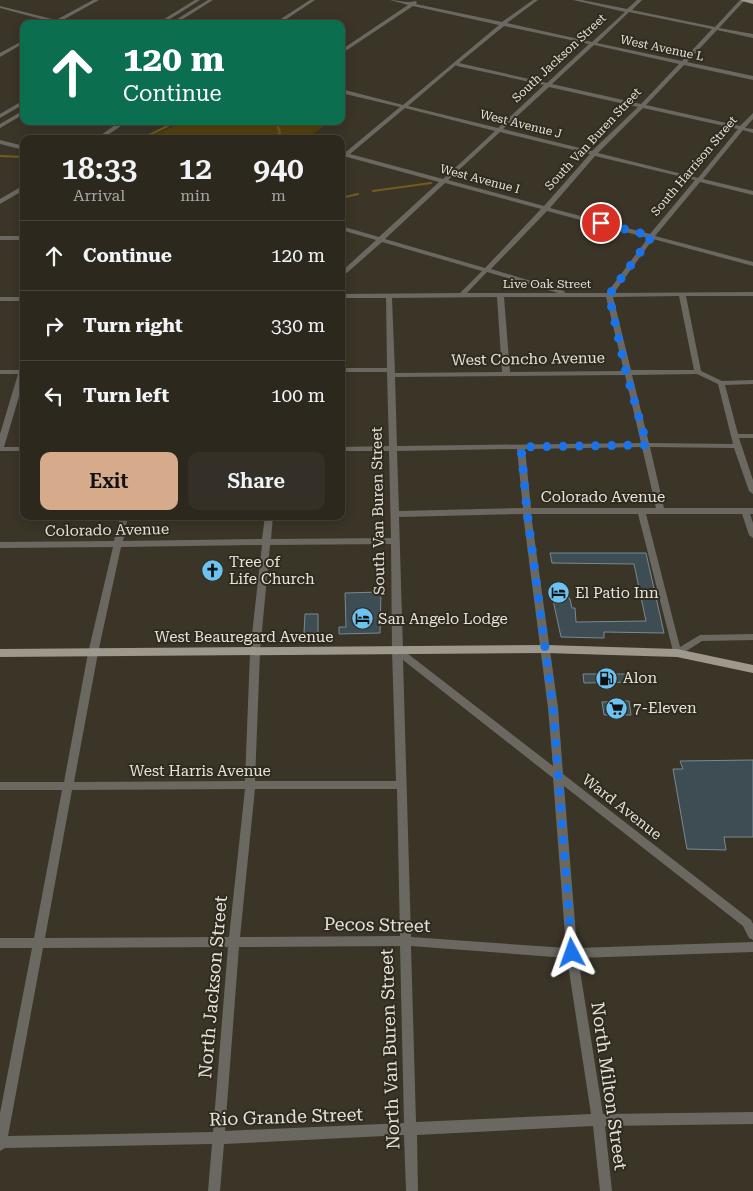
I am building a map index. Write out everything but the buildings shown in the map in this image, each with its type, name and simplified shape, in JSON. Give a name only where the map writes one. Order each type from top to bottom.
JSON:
[{"type":"main road","points":[[743,0],[753,2]]},
{"type":"main road","name":"West Beauregard Avenue","points":[[0,654],[546,649],[678,653],[753,669]]},
{"type":"street","points":[[60,20],[97,0]]},
{"type":"street","points":[[165,20],[198,0]]},
{"type":"street","points":[[178,20],[211,0]]},
{"type":"street","points":[[281,20],[313,0]]},
{"type":"street","name":"West Avenue L","points":[[392,0],[753,78]]},
{"type":"street","points":[[345,50],[418,0]]},
{"type":"street","points":[[345,155],[503,24],[536,0]]},
{"type":"street","points":[[574,0],[753,36]]},
{"type":"street","name":"South Jackson Street","points":[[345,272],[640,0]]},
{"type":"street","name":"South Van Buren Street","points":[[462,296],[546,208],[593,154],[641,107],[743,0]]},
{"type":"street","points":[[0,7],[45,20]]},
{"type":"street","points":[[0,55],[20,42]]},
{"type":"street","points":[[457,64],[753,131]]},
{"type":"street","name":"West Avenue J","points":[[345,92],[753,193]]},
{"type":"street","points":[[0,116],[20,104]]},
{"type":"street","points":[[0,126],[20,114]]},
{"type":"street","name":"South Harrison Street","points":[[609,295],[652,236],[753,115]]},
{"type":"street","points":[[104,135],[119,125]]},
{"type":"street","points":[[0,142],[20,147]]},
{"type":"street","name":"West Avenue I","points":[[345,157],[445,181],[753,264]]},
{"type":"street","points":[[0,202],[20,189]]},
{"type":"street","points":[[0,193],[7,197]]},
{"type":"street","points":[[345,229],[573,295]]},
{"type":"street","points":[[0,238],[20,238]]},
{"type":"street","points":[[682,294],[698,372]]},
{"type":"street","name":"Live Oak Street","points":[[345,296],[753,294]]},
{"type":"street","points":[[500,295],[506,373]]},
{"type":"street","points":[[609,295],[626,372],[647,445],[661,512]]},
{"type":"street","name":"South Van Buren Street","points":[[389,296],[396,650],[401,785]]},
{"type":"street","points":[[0,299],[20,299]]},
{"type":"street","points":[[0,372],[20,370]]},
{"type":"street","name":"West Concho Avenue","points":[[345,370],[506,373],[698,372],[721,383],[753,382]]},
{"type":"street","points":[[20,380],[0,448],[20,449]]},
{"type":"street","points":[[721,383],[734,436],[753,491]]},
{"type":"street","points":[[734,436],[753,436]]},
{"type":"street","points":[[345,449],[647,445],[737,446]]},
{"type":"street","name":"North Milton Street","points":[[521,447],[527,511],[546,649],[559,776],[572,953],[598,1120],[606,1191]]},
{"type":"street","name":"Colorado Avenue","points":[[394,514],[527,511],[749,511]]},
{"type":"street","points":[[641,511],[678,653],[700,638],[753,637]]},
{"type":"street","points":[[749,511],[753,535]]},
{"type":"street","points":[[0,1143],[93,653],[123,520]]},
{"type":"street","points":[[250,786],[255,652],[269,520]]},
{"type":"street","name":"Colorado Avenue","points":[[0,545],[394,541]]},
{"type":"street","name":"Ward Avenue","points":[[396,650],[747,923],[753,935]]},
{"type":"street","name":"West Harris Avenue","points":[[0,786],[401,785]]},
{"type":"street","name":"North Van Buren Street","points":[[401,785],[412,1191]]},
{"type":"street","name":"North Jackson Street","points":[[214,1191],[234,942],[250,786]]},
{"type":"street","name":"Pecos Street","points":[[0,943],[404,941],[572,953],[753,948]]},
{"type":"street","name":"Rio Grande Street","points":[[0,1143],[217,1138],[598,1120],[753,1118]]},
{"type":"shaded area","points":[[177,125],[325,125],[312,135],[153,135]]},
{"type":"waterway","points":[[149,135],[170,125]]},
{"type":"waterway","points":[[277,125],[280,133],[277,135]]},
{"type":"waterway","points":[[0,156],[20,157]]},
{"type":"waterway","points":[[373,191],[431,183]]},
{"type":"waterway","points":[[345,197],[358,194]]},
{"type":"place","name":"Tree of Life Church","points":[[213,571]]},
{"type":"place","name":"El Patio Inn","points":[[559,593]]},
{"type":"place","name":"San Angelo Lodge","points":[[362,619]]},
{"type":"place","name":"Alon","points":[[607,678]]},
{"type":"place","name":"7-Eleven","points":[[617,708]]},
{"type":"route","points":[[572,953],[553,708],[527,511],[521,447],[647,445],[626,372],[609,295],[652,236],[601,223]]}]
